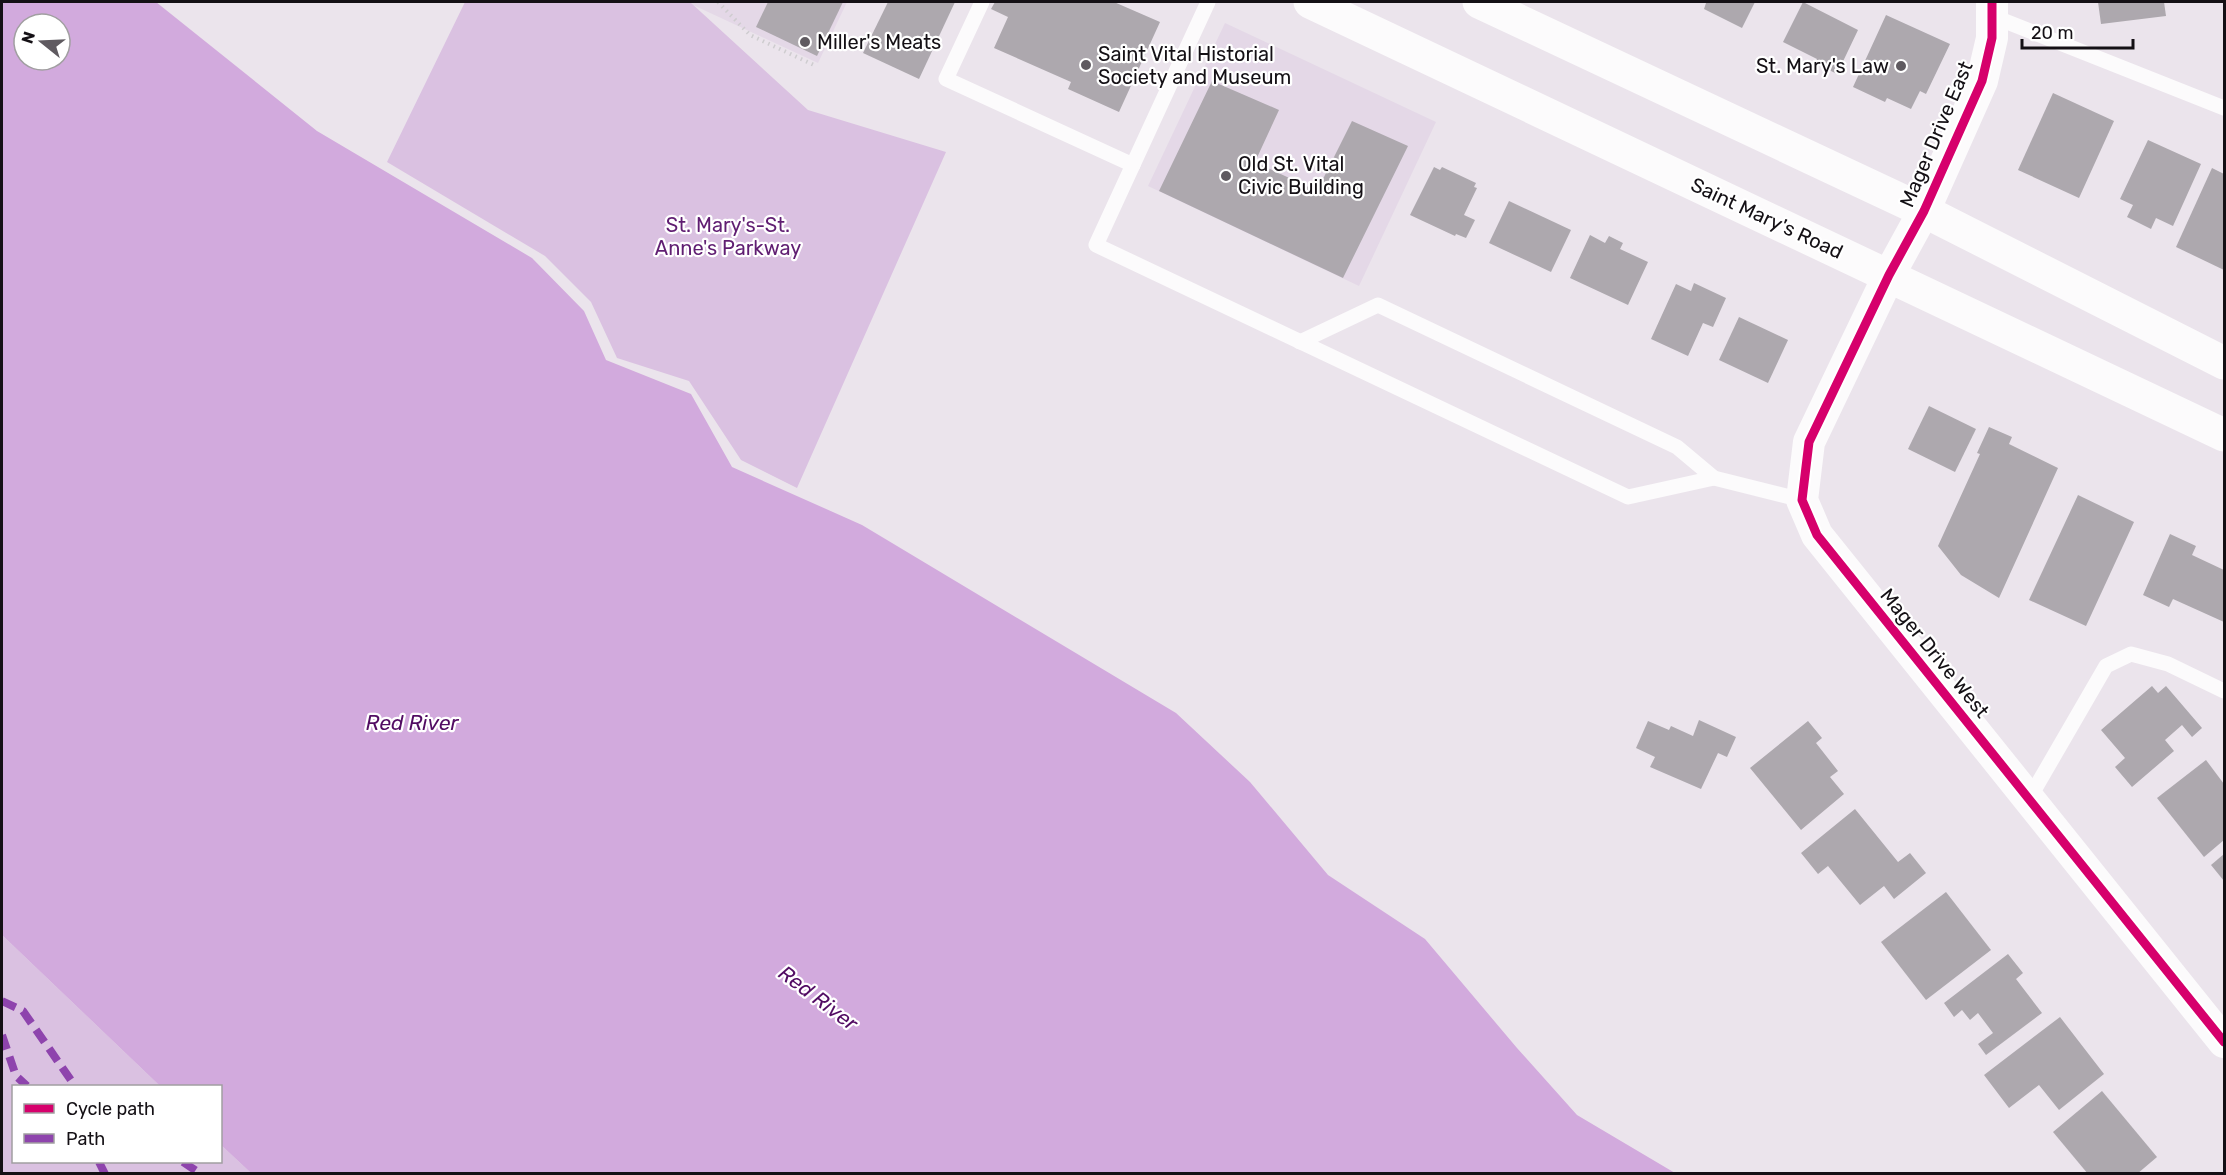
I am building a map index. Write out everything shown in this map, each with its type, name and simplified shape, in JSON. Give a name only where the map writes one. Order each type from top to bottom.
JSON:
[{"type":"main road","name":"Saint Mary's Road","points":[[1310,2],[2224,435]]},
{"type":"main road","points":[[1479,2],[1924,211],[2224,363]]},
{"type":"street","name":"Mager Drive East","points":[[1907,243],[1924,211],[1982,81],[1992,38],[1992,9]]},
{"type":"street","name":"Mager Drive West","points":[[1907,243],[1889,275],[1809,442],[1802,500],[1816,535],[2224,1042]]},
{"type":"lane","points":[[982,2],[946,79],[1133,165]]},
{"type":"lane","points":[[1208,2],[1096,245],[1628,497],[1714,478]]},
{"type":"lane","points":[[1992,9],[2224,108]]},
{"type":"lane","points":[[1300,342],[1378,305],[1677,447],[1714,478],[1802,500]]},
{"type":"lane","points":[[2029,799],[2106,666],[2131,654],[2168,664],[2224,691]]},
{"type":"path","points":[[718,2],[750,35],[816,66]]},
{"type":"shaded area","name":"Miller's Meats","points":[[690,2],[847,2],[818,63]]},
{"type":"shaded area","points":[[1225,23],[1436,122],[1359,286],[1148,186]]},
{"type":"green space","name":"St. Mary's-St. Anne's Parkway","points":[[465,2],[690,2],[808,110],[946,152],[797,488],[741,460],[689,381],[617,358],[591,302],[545,256],[387,162]]},
{"type":"green space","points":[[2,935],[159,1085],[12,1085],[12,1163],[222,1163],[222,1146],[251,1173],[2,1173]]},
{"type":"water","name":"Red River","points":[[2,2],[156,2],[317,131],[532,258],[584,311],[606,360],[691,394],[732,467],[862,525],[1176,713],[1250,782],[1328,875],[1425,939],[1577,1115],[1675,1173],[251,1173],[222,1146],[222,1085],[159,1085],[2,935]]},
{"type":"building","name":"Miller's Meats","points":[[768,2],[843,2],[817,56],[756,27]]},
{"type":"building","points":[[888,2],[955,2],[919,79],[863,53]]},
{"type":"building","name":"Saint Vital Historial Society and Museum","points":[[995,2],[1114,2],[1160,22],[1119,112],[1068,89],[1071,82],[994,48],[1008,17],[991,9]]},
{"type":"building","points":[[1703,2],[1755,2],[1742,28],[1704,9],[1706,3]]},
{"type":"building","points":[[1803,2],[1858,30],[1837,74],[1815,63],[1817,59],[1783,42]]},
{"type":"building","points":[[2098,2],[2164,2],[2166,16],[2101,24]]},
{"type":"building","name":"St. Mary's Law","points":[[1886,15],[1950,44],[1926,94],[1920,91],[1911,109],[1887,98],[1885,102],[1853,87]]},
{"type":"building","name":"Old St. Vital Civic Building","points":[[1212,81],[1279,110],[1255,162],[1317,191],[1352,121],[1408,146],[1343,278],[1159,191]]},
{"type":"building","points":[[2053,93],[2114,121],[2079,198],[2018,170]]},
{"type":"building","points":[[2148,140],[2201,164],[2173,226],[2156,218],[2151,229],[2127,217],[2133,205],[2120,199]]},
{"type":"building","points":[[1434,167],[1440,170],[1442,167],[1476,183],[1474,187],[1477,188],[1464,215],[1475,220],[1466,238],[1456,234],[1455,236],[1410,215]]},
{"type":"building","points":[[2212,168],[2224,174],[2224,270],[2176,247]]},
{"type":"building","points":[[1509,201],[1571,230],[1551,272],[1489,243]]},
{"type":"building","points":[[1590,235],[1605,243],[1609,236],[1623,243],[1620,249],[1648,262],[1628,305],[1570,278]]},
{"type":"building","points":[[1694,283],[1726,298],[1713,327],[1703,323],[1688,356],[1651,339],[1676,284],[1691,291]]},
{"type":"building","points":[[1739,317],[1788,340],[1768,383],[1719,360]]},
{"type":"building","points":[[1929,406],[1976,429],[1955,472],[1908,449]]},
{"type":"building","points":[[1989,427],[2012,437],[2009,444],[2058,468],[1999,598],[1961,575],[1938,546],[1980,454],[1977,453]]},
{"type":"building","points":[[2078,495],[2134,522],[2086,626],[2029,600]]},
{"type":"building","points":[[2170,534],[2196,546],[2192,555],[2224,570],[2224,622],[2173,599],[2169,607],[2143,595]]},
{"type":"building","points":[[2152,686],[2158,693],[2166,686],[2202,728],[2192,737],[2182,725],[2165,740],[2174,751],[2132,787],[2115,767],[2125,758],[2101,730]]},
{"type":"building","points":[[1699,720],[1736,737],[1727,757],[1718,753],[1701,789],[1650,767],[1655,757],[1636,748],[1648,721],[1669,730],[1671,726],[1693,736]]},
{"type":"building","points":[[1808,721],[1822,738],[1816,743],[1838,771],[1830,777],[1844,794],[1801,830],[1750,768]]},
{"type":"building","points":[[2206,760],[2224,784],[2224,840],[2204,857],[2157,798]]},
{"type":"building","points":[[1855,809],[1898,862],[1910,853],[1926,873],[1894,899],[1884,886],[1860,905],[1828,866],[1818,874],[1801,853]]},
{"type":"building","points":[[2224,854],[2224,881],[2211,865]]},
{"type":"building","points":[[1946,892],[1991,950],[1926,1000],[1881,942]]},
{"type":"building","points":[[2008,954],[2023,973],[2016,979],[2042,1013],[1986,1055],[1978,1044],[1993,1033],[1978,1013],[1970,1020],[1962,1010],[1954,1017],[1944,1003]]},
{"type":"building","points":[[2060,1017],[2104,1074],[2059,1110],[2039,1085],[2009,1108],[1984,1075]]},
{"type":"building","points":[[2102,1091],[2157,1157],[2137,1174],[2088,1174],[2053,1132]]},
{"type":"marked path","points":[[2,1001],[23,1011],[74,1085]]},
{"type":"marked path","points":[[2,1035],[16,1076],[26,1085]]},
{"type":"marked path","points":[[100,1163],[105,1174]]},
{"type":"marked path","points":[[184,1163],[201,1174]]},
{"type":"cycle path","points":[[1992,2],[1992,38],[1982,81],[1924,211],[1889,275],[1809,442],[1802,500],[1817,535],[2224,1042]]},
{"type":"place","name":"Miller's Meats","points":[[805,42]]},
{"type":"place","name":"Saint Vital Historial Society and Museum","points":[[1086,65]]},
{"type":"place","name":"St. Mary's Law","points":[[1901,66]]},
{"type":"place","name":"Old St. Vital Civic Building","points":[[1226,176]]}]
